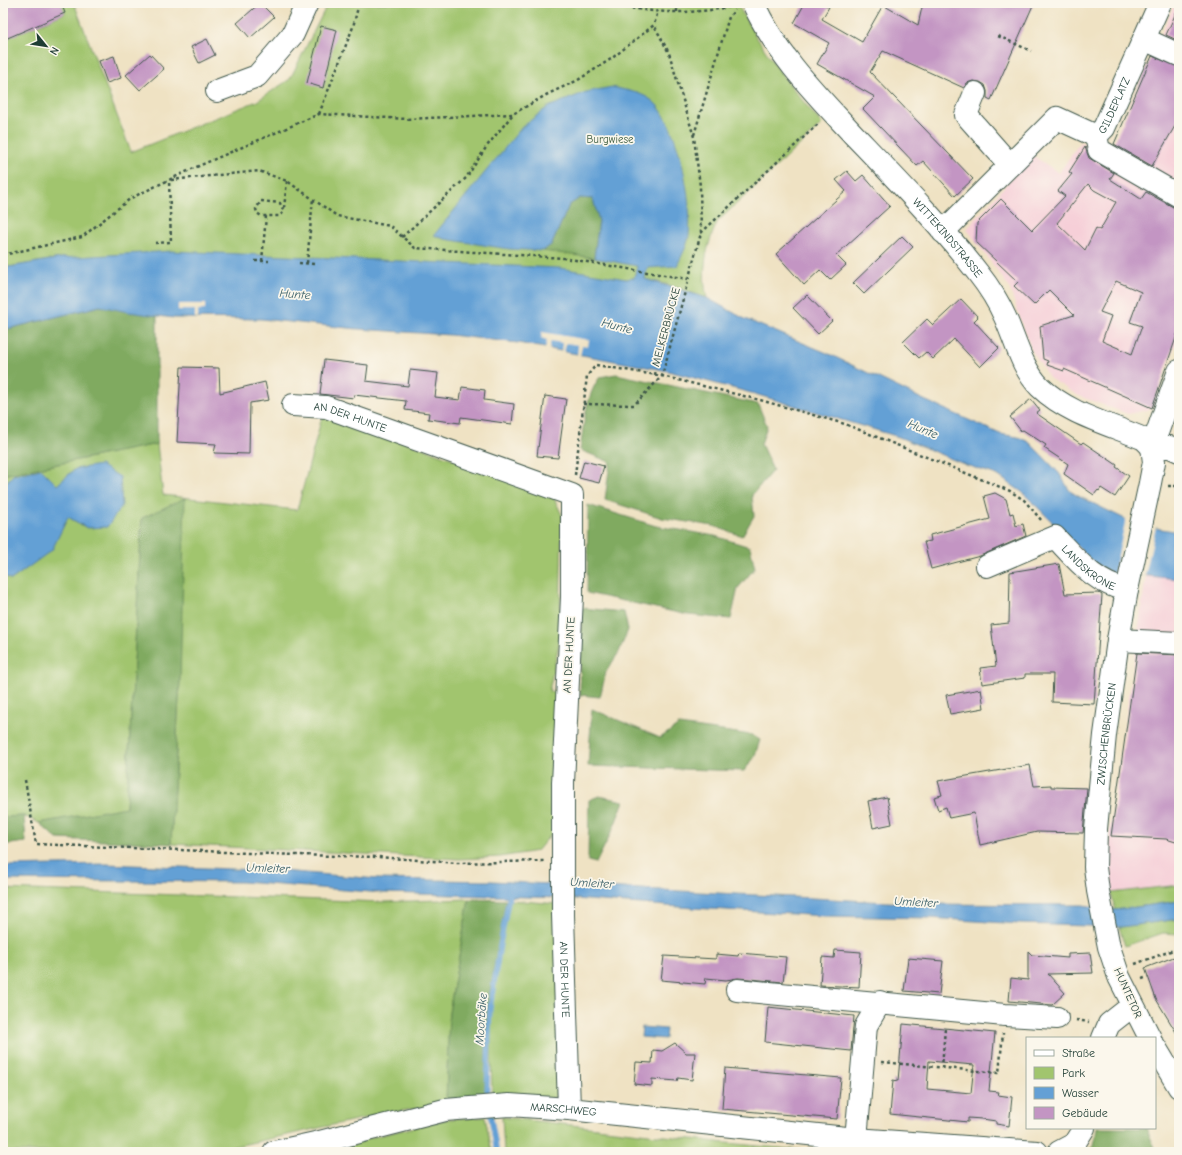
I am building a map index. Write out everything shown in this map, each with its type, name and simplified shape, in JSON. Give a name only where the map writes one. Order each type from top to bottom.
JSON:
[{"type":"street","points":[[218,90],[257,76],[293,34],[307,3]]},
{"type":"street","name":"WITTEKINDSTRASSE","points":[[753,3],[775,45],[832,111],[943,232],[993,293],[1026,365],[1039,386],[1073,410],[1144,439],[1170,446]]},
{"type":"street","name":"GILDEPLATZ","points":[[943,232],[1057,118],[1096,136],[1104,128],[1160,4]]},
{"type":"street","points":[[1144,39],[1179,55]]},
{"type":"street","points":[[975,93],[966,115],[1010,165]]},
{"type":"street","points":[[1096,136],[1099,150],[1179,196]]},
{"type":"street","points":[[1170,446],[1179,371]]},
{"type":"street","name":"AN DER HUNTE","points":[[293,405],[326,407],[572,495],[572,597],[563,783],[563,915],[569,1109]]},
{"type":"street","name":"ZWISCHENBRÜCKEN","points":[[1109,947],[1095,867],[1096,829],[1105,735],[1118,640],[1128,582],[1154,462],[1170,446]]},
{"type":"street","points":[[987,566],[1055,537]]},
{"type":"street","name":"LANDSKRONE","points":[[1055,537],[1091,575],[1115,588],[1128,582]]},
{"type":"street","points":[[1118,640],[1179,643]]},
{"type":"street","name":"HUNTETOR","points":[[1109,947],[1119,977],[1132,1006],[1149,1037]]},
{"type":"street","points":[[737,990],[880,1002],[1005,1015],[1058,1018]]},
{"type":"street","points":[[856,1139],[866,1026],[880,1002]]},
{"type":"street","points":[[1106,1031],[1132,1006]]},
{"type":"street","points":[[1156,1049],[1179,1087]]},
{"type":"street","name":"MARSCHWEG","points":[[274,1152],[320,1142],[445,1110],[509,1105],[569,1109],[856,1139],[1037,1152]]},
{"type":"street","points":[[1059,1152],[1074,1144],[1083,1129]]},
{"type":"path","points":[[319,114],[353,27],[359,3]]},
{"type":"path","points":[[608,3],[622,7],[677,13],[740,5],[729,17],[694,137]]},
{"type":"path","points":[[677,3],[677,13]]},
{"type":"path","points":[[402,237],[466,178],[487,146],[514,114],[611,59],[654,25],[658,11]]},
{"type":"path","points":[[654,25],[669,53],[694,137],[700,186],[701,233]]},
{"type":"path","points":[[998,36],[1031,51]]},
{"type":"path","points":[[701,233],[832,111]]},
{"type":"path","points":[[3,255],[82,237],[131,198],[319,114],[407,119],[514,114]]},
{"type":"path","points":[[169,180],[259,171],[287,180],[337,216],[390,226],[415,248],[563,258],[688,279]]},
{"type":"path","points":[[155,243],[172,242],[169,180]]},
{"type":"path","points":[[284,212],[280,203],[261,201],[256,209],[257,213],[261,216],[279,216],[284,212],[287,180]]},
{"type":"path","points":[[307,263],[313,198]]},
{"type":"path","points":[[262,261],[266,216]]},
{"type":"path","name":"MELKERBRÜCKE","points":[[662,376],[701,233]]},
{"type":"path","points":[[255,260],[269,261]]},
{"type":"path","points":[[298,263],[315,264]]},
{"type":"path","points":[[572,495],[587,376],[596,365],[662,376],[760,400],[845,424],[1010,491],[1024,500],[1055,537]]},
{"type":"path","points":[[655,375],[656,369]]},
{"type":"path","points":[[583,404],[634,405],[662,376]]},
{"type":"path","points":[[25,780],[36,844],[298,856],[378,857],[458,863],[563,865]]},
{"type":"path","points":[[1137,968],[1135,963],[1138,961],[1179,948]]},
{"type":"path","points":[[1140,974],[1142,979],[1148,977]]},
{"type":"path","points":[[942,1068],[947,1009]]},
{"type":"path","points":[[863,1060],[999,1073],[1005,1015]]},
{"type":"path","points":[[1058,1018],[1106,1031]]},
{"type":"shaded area","points":[[1175,3],[1179,3],[1179,334],[1152,409],[1128,414],[1079,396],[1049,378],[1031,349],[1009,287],[967,229],[1032,155],[1059,173],[1080,142],[1092,147],[1111,148]]},
{"type":"shaded area","points":[[1146,575],[1179,579],[1179,885],[1111,893],[1109,838]]},
{"type":"green space","name":"Burgwiese","points":[[61,3],[74,3],[131,152],[257,101],[290,79],[328,3],[737,3],[755,36],[776,66],[822,124],[718,221],[710,240],[706,259],[704,278],[707,298],[667,284],[635,278],[626,279],[61,258],[3,268],[3,40],[65,13]]},
{"type":"green space","points":[[580,198],[594,199],[599,221],[594,258],[543,251],[552,244],[569,205]]},
{"type":"green space","points":[[100,306],[157,316],[157,444],[3,475],[3,330]]},
{"type":"green space","points":[[616,374],[758,404],[767,426],[761,444],[773,470],[752,495],[754,516],[742,536],[713,526],[662,518],[605,500],[610,462],[580,450],[586,412],[591,393],[600,377]]},
{"type":"green space","points":[[323,413],[552,494],[562,515],[560,639],[549,691],[563,693],[557,810],[552,833],[537,851],[500,857],[459,859],[171,844],[180,679],[142,518],[126,808],[39,823],[24,816],[3,817],[3,575],[11,580],[51,550],[68,517],[87,528],[75,469],[57,485],[13,475],[3,486],[3,475],[157,444],[163,495],[297,510]]},
{"type":"green space","points":[[185,498],[180,679],[171,844],[57,839],[39,823],[126,807],[142,518]]},
{"type":"green space","points":[[588,505],[656,526],[715,536],[750,547],[755,568],[738,588],[731,619],[688,615],[587,593]]},
{"type":"green space","points":[[582,608],[624,612],[628,630],[619,652],[606,672],[600,697],[580,695]]},
{"type":"green space","points":[[592,709],[660,738],[679,725],[752,735],[760,740],[754,758],[744,771],[588,766]]},
{"type":"green space","points":[[599,796],[624,801],[613,829],[596,863],[588,861],[589,800]]},
{"type":"green space","points":[[24,816],[26,842],[3,845],[3,817]]},
{"type":"green space","points":[[1179,885],[1179,901],[1115,910],[1111,893]]},
{"type":"green space","points":[[3,889],[384,902],[469,899],[449,1013],[446,1104],[388,1113],[209,1152],[3,1152]]},
{"type":"green space","points":[[469,899],[506,900],[487,1009],[485,1098],[446,1104],[449,1013]]},
{"type":"green space","points":[[510,900],[558,904],[559,1095],[548,1101],[492,1096],[490,1009]]},
{"type":"green space","points":[[1179,919],[1179,934],[1163,933],[1125,946],[1119,927]]},
{"type":"green space","points":[[485,1117],[492,1152],[334,1152],[340,1145],[448,1119]]},
{"type":"green space","points":[[502,1117],[726,1143],[811,1151],[866,1152],[504,1152]]},
{"type":"green space","points":[[1097,1129],[1146,1129],[1157,1152],[1086,1152],[1094,1145]]},
{"type":"water","name":"Hunte","points":[[612,87],[647,97],[657,105],[672,132],[683,167],[690,221],[689,235],[684,251],[677,266],[647,268],[645,279],[707,298],[745,319],[827,353],[922,399],[1000,434],[1018,437],[1029,442],[1059,473],[1070,491],[1078,496],[1125,519],[1156,528],[1179,532],[1179,579],[1110,572],[1094,563],[1022,492],[997,475],[966,465],[899,437],[755,394],[668,371],[518,343],[450,335],[358,329],[261,319],[174,318],[128,312],[100,306],[3,330],[3,268],[61,258],[172,251],[560,268],[626,279],[634,278],[637,266],[594,258],[599,221],[593,199],[580,198],[569,205],[552,244],[543,251],[509,249],[444,239],[434,235],[522,127],[548,107],[586,92]]},
{"type":"water","points":[[100,465],[120,477],[122,506],[107,527],[87,528],[68,517],[52,550],[11,580],[3,575],[3,486],[13,475],[41,469],[57,485],[75,469]]},
{"type":"water","points":[[106,864],[282,871],[378,879],[492,881],[925,904],[1083,905],[1115,910],[1179,901],[1179,919],[1122,927],[1020,924],[929,918],[825,916],[562,898],[383,893],[242,882],[3,880],[3,866]]},
{"type":"water","points":[[642,1027],[666,1029],[665,1039],[641,1037]]},
{"type":"pier","points":[[178,304],[205,304],[205,310],[198,310],[198,318],[195,318],[195,310],[178,310]]},
{"type":"pier","points":[[542,332],[589,340],[588,347],[582,346],[580,356],[577,356],[578,345],[566,343],[564,353],[561,352],[562,343],[551,341],[549,350],[545,349],[547,340],[541,338]]},
{"type":"pier","points":[[1126,518],[1156,527],[1145,576],[1114,573]]},
{"type":"building","points":[[3,3],[61,3],[65,13],[3,40]]},
{"type":"building","points":[[260,3],[274,17],[250,38],[237,23]]},
{"type":"building","points":[[805,3],[822,3],[829,7],[822,19],[862,42],[883,5],[918,25],[923,3],[1034,3],[991,100],[987,98],[985,85],[980,82],[973,81],[967,83],[964,88],[883,51],[870,72],[973,179],[955,196],[923,161],[917,166],[863,109],[875,97],[817,64],[829,43],[794,23]]},
{"type":"building","points":[[1179,6],[1179,41],[1166,35]]},
{"type":"building","points":[[321,26],[337,30],[323,88],[307,83]]},
{"type":"building","points":[[207,39],[215,55],[199,63],[191,47]]},
{"type":"building","points":[[150,54],[164,69],[140,90],[126,75]]},
{"type":"building","points":[[114,56],[121,78],[107,83],[99,61]]},
{"type":"building","points":[[1152,56],[1179,67],[1179,119],[1152,166],[1114,144]]},
{"type":"building","points":[[1085,147],[1089,158],[1114,173],[1110,179],[1141,199],[1146,192],[1173,207],[1179,208],[1179,329],[1152,408],[1064,369],[1064,371],[1047,365],[1048,361],[1043,359],[1040,326],[1074,315],[1049,290],[1034,305],[1014,286],[1018,282],[976,242],[977,223],[1001,199],[1032,230],[1065,196],[1058,191],[1072,174],[1069,172]],"holes":[[[1088,184],[1094,190],[1116,202],[1100,230],[1096,228],[1085,250],[1057,223]],[[1116,281],[1141,292],[1130,322],[1142,326],[1132,354],[1102,341],[1111,316],[1100,312]]]},
{"type":"building","points":[[847,171],[856,181],[863,175],[890,206],[836,255],[846,265],[830,280],[820,270],[804,285],[776,254],[846,191],[836,180]]},
{"type":"building","points":[[902,236],[913,247],[864,294],[853,283]]},
{"type":"building","points":[[807,295],[832,321],[818,334],[793,308]]},
{"type":"building","points":[[961,299],[978,317],[974,321],[999,348],[980,367],[954,339],[933,359],[926,352],[919,358],[903,342],[927,319],[933,325]]},
{"type":"building","points":[[324,360],[368,365],[366,381],[408,386],[410,370],[438,373],[435,397],[460,400],[462,387],[485,390],[484,400],[514,404],[512,424],[461,417],[460,423],[428,419],[429,413],[405,410],[406,401],[354,395],[354,398],[320,394]]},
{"type":"building","points":[[181,367],[219,368],[220,393],[265,382],[269,400],[250,403],[249,454],[214,453],[216,444],[177,442]]},
{"type":"building","points":[[545,396],[566,399],[558,458],[537,456]]},
{"type":"building","points":[[1031,399],[1040,410],[1036,413],[1081,444],[1083,442],[1117,465],[1116,467],[1129,476],[1115,497],[1101,488],[1094,495],[1064,474],[1068,464],[1044,448],[1046,445],[1023,430],[1021,431],[1010,417]]},
{"type":"building","points":[[584,461],[604,466],[599,483],[579,478]]},
{"type":"building","points":[[995,493],[1006,499],[1010,514],[1013,513],[1016,526],[1023,524],[1026,536],[980,556],[931,569],[924,542],[931,541],[930,535],[990,519],[984,496]]},
{"type":"building","points":[[1059,564],[1065,594],[1099,593],[1102,595],[1094,704],[1052,702],[1053,674],[1025,674],[1025,678],[982,684],[980,668],[996,666],[991,625],[1009,623],[1010,572]]},
{"type":"building","points":[[1137,653],[1179,655],[1179,843],[1166,839],[1111,836]]},
{"type":"building","points":[[981,689],[984,708],[950,714],[946,695]]},
{"type":"building","points":[[1030,765],[1034,786],[1051,785],[1051,787],[1087,788],[1083,833],[1037,832],[980,845],[974,813],[949,818],[946,807],[938,810],[934,797],[942,795],[938,781]]},
{"type":"building","points":[[887,797],[892,824],[873,828],[868,801]]},
{"type":"building","points":[[835,950],[861,952],[859,987],[820,985],[822,957],[834,958]]},
{"type":"building","points":[[1028,951],[1032,955],[1068,958],[1068,954],[1090,953],[1093,973],[1048,974],[1065,993],[1052,1005],[1009,1001],[1011,978],[1028,980]]},
{"type":"building","points":[[739,953],[786,957],[783,982],[738,978],[726,980],[706,978],[705,984],[661,980],[664,956],[716,959],[716,954],[738,956]]},
{"type":"building","points":[[1179,955],[1179,1037],[1156,999],[1145,968]]},
{"type":"building","points":[[908,958],[943,961],[939,994],[904,991]]},
{"type":"building","points":[[768,1007],[854,1016],[851,1051],[765,1042]]},
{"type":"building","points":[[903,1024],[995,1033],[989,1091],[999,1092],[998,1095],[1012,1097],[1009,1126],[996,1124],[996,1121],[982,1119],[968,1118],[968,1122],[890,1114],[893,1080],[898,1081]],"holes":[[[929,1061],[974,1065],[971,1093],[927,1089]]]},
{"type":"building","points":[[675,1043],[686,1053],[695,1053],[692,1080],[678,1078],[677,1081],[652,1079],[652,1086],[634,1084],[636,1062],[652,1063],[653,1050],[662,1051]]},
{"type":"building","points":[[725,1068],[841,1078],[837,1119],[722,1109]]},
{"type":"waterway","name":"Moorbäke","points":[[489,1102],[487,1089],[490,1009],[510,892]]},
{"type":"waterway","name":"Moorbäke","points":[[490,1112],[497,1152]]},
{"type":"water label","name":"Umleiter","points":[[268,868]]},
{"type":"water label","name":"Umleiter","points":[[592,883]]},
{"type":"water label","name":"Umleiter","points":[[916,902]]}]
